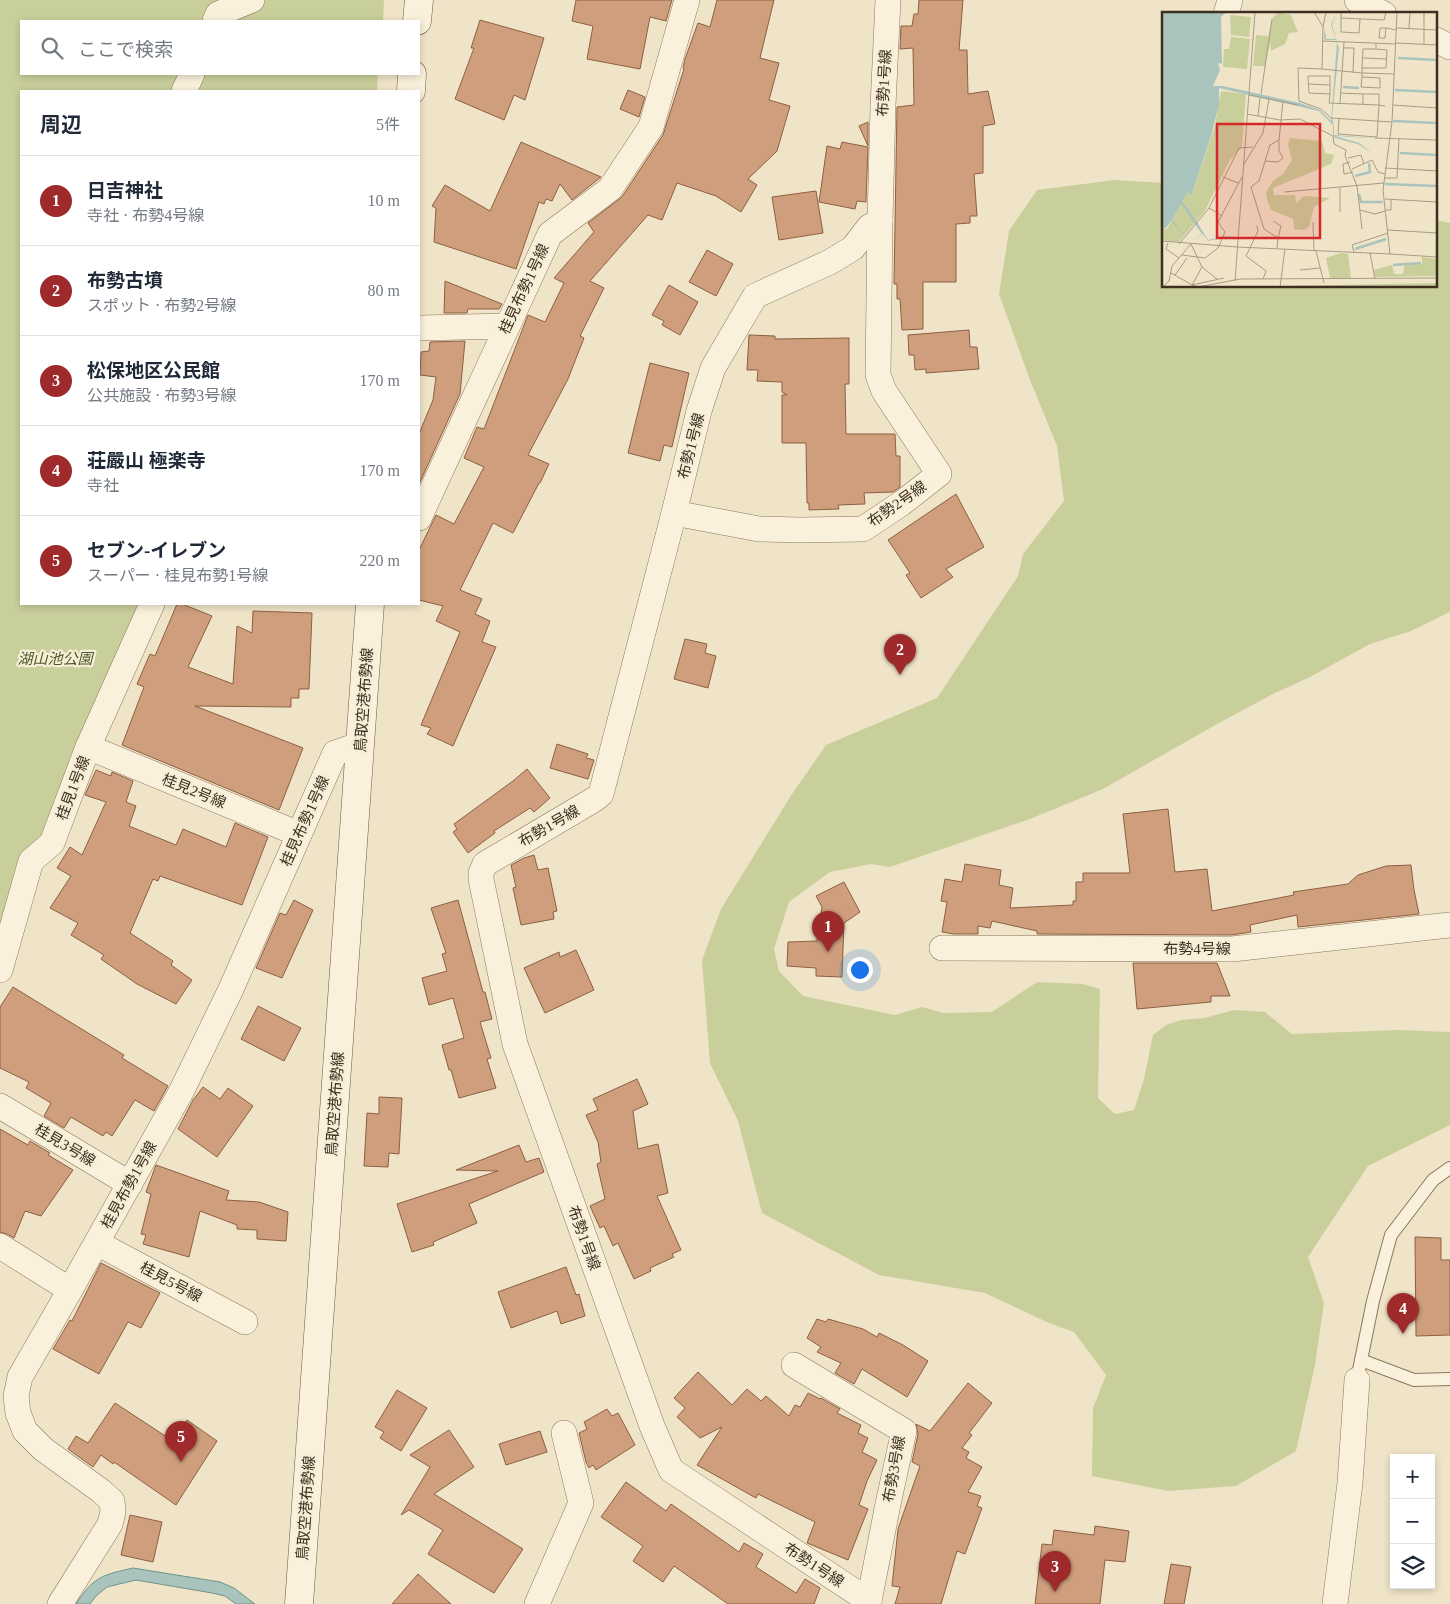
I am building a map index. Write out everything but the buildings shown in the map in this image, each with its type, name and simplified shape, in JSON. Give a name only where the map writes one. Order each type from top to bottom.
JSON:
[{"type":"main road","points":[[417,20],[419,0]]},
{"type":"main road","points":[[410,90],[412,75]]},
{"type":"main road","name":"鳥取空港布勢線","points":[[299,1604],[370,605]]},
{"type":"street","points":[[215,20],[218,14],[252,0]]},
{"type":"street","name":"桂見布勢1号線","points":[[420,516],[550,234],[610,189],[650,127],[687,0]]},
{"type":"street","name":"布勢1号線","points":[[869,1603],[671,1470],[652,1426],[515,1044],[482,888],[482,873],[485,864],[596,799],[601,794],[699,411],[713,368],[755,296],[830,262],[853,248],[869,227],[880,220],[888,0]]},
{"type":"street","points":[[1357,0],[1380,12]]},
{"type":"street","points":[[1438,41],[1450,47]]},
{"type":"street","points":[[184,90],[192,75]]},
{"type":"street","name":"布勢2号線","points":[[674,513],[759,528],[800,530],[863,528],[902,503],[938,474],[884,391],[878,375],[880,220]]},
{"type":"street","points":[[420,328],[507,326]]},
{"type":"street","name":"桂見1号線","points":[[0,970],[31,861],[52,843],[88,747],[152,605]]},
{"type":"street","name":"桂見布勢1号線","points":[[60,1604],[110,1524],[112,1501],[101,1491],[43,1450],[25,1431],[18,1413],[16,1396],[20,1377],[185,1084],[231,989],[335,753],[361,744]]},
{"type":"street","name":"桂見2号線","points":[[88,747],[299,834]]},
{"type":"street","name":"布勢4号線","points":[[942,948],[1232,949],[1450,925]]},
{"type":"street","name":"桂見3号線","points":[[0,1106],[130,1184]]},
{"type":"street","name":"桂見5号線","points":[[97,1243],[246,1322]]},
{"type":"street","points":[[0,1246],[70,1290]]},
{"type":"street","name":"布勢3号線","points":[[794,1365],[904,1431],[869,1603]]},
{"type":"street","points":[[1335,1604],[1350,1483],[1359,1370]]},
{"type":"street","points":[[536,1604],[581,1504],[564,1433]]},
{"type":"lane","points":[[1450,1168],[1433,1180],[1391,1235],[1373,1302],[1359,1370],[1414,1380],[1450,1379]]},
{"type":"green space","name":"湖山池公園","points":[[0,0],[384,0],[383,20],[20,20],[20,75],[378,75],[377,90],[20,90],[20,605],[138,605],[86,726],[43,836],[0,926]]},
{"type":"green space","points":[[1115,180],[1162,183],[1162,288],[1438,288],[1438,220],[1450,223],[1450,612],[1411,631],[1370,644],[1219,723],[1103,789],[1030,819],[890,867],[871,864],[830,872],[789,902],[774,949],[779,971],[803,996],[895,1015],[922,1007],[944,1013],[992,1012],[1037,982],[1083,984],[1100,989],[1098,1098],[1115,1114],[1134,1110],[1144,1079],[1153,1035],[1166,1025],[1181,1020],[1204,1018],[1234,1010],[1265,1012],[1292,1034],[1397,1030],[1450,1032],[1450,1125],[1368,1166],[1308,1257],[1324,1303],[1315,1365],[1296,1451],[1236,1486],[1168,1491],[1092,1476],[1093,1408],[1106,1375],[1074,1332],[1049,1323],[985,1293],[879,1275],[762,1213],[738,1121],[710,1063],[702,960],[721,909],[792,794],[826,745],[937,698],[1018,576],[1023,554],[1064,501],[1057,446],[1030,380],[999,294],[1009,231],[1037,190]]},
{"type":"water","points":[[133,1568],[220,1582],[234,1588],[255,1604],[236,1604],[225,1596],[136,1580],[107,1587],[90,1604],[76,1604],[88,1588],[100,1578]]},
{"type":"place","name":"布勢古墳","points":[[900,675]]},
{"type":"place","name":"日吉神社","points":[[828,952]]},
{"type":"place","name":"荘嚴山 極楽寺","points":[[1403,1334]]},
{"type":"place","name":"セブン-イレブン","points":[[181,1462]]},
{"type":"place","name":"松保地区公民館","points":[[1055,1592]]}]
